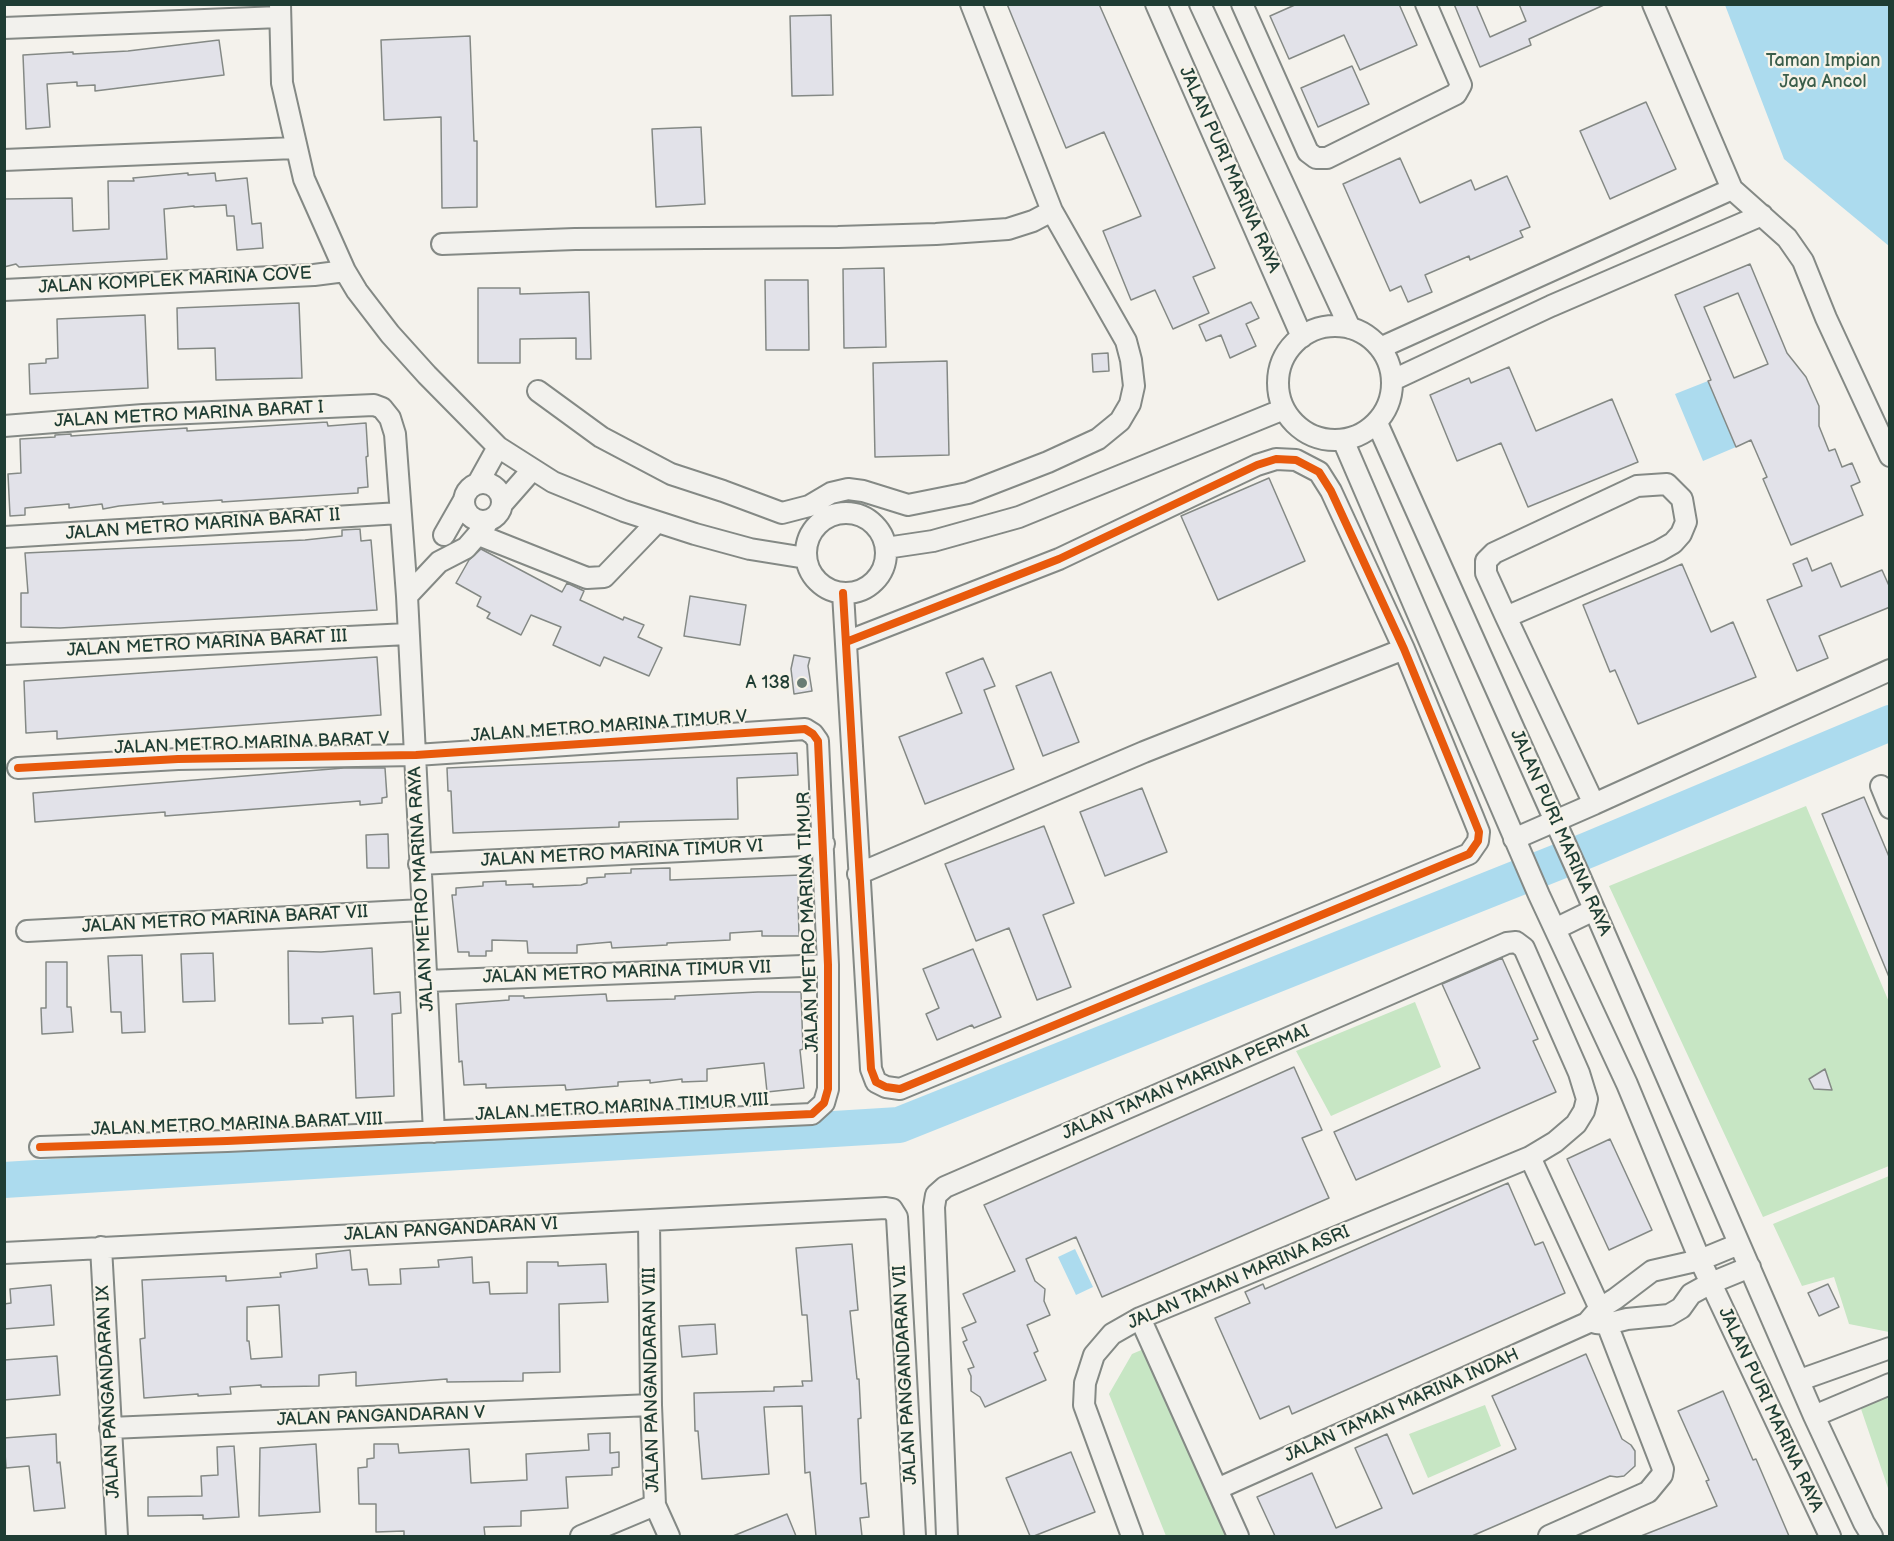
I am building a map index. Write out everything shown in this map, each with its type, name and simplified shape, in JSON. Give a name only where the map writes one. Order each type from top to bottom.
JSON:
[{"type":"street","points":[[538,391],[601,437],[671,474],[782,513],[808,506],[831,493],[848,489],[863,491],[908,505],[968,493],[1048,462],[1098,439],[1120,421],[1130,404],[1134,379],[1126,341],[1052,211],[971,4]]},
{"type":"street","name":"JALAN PURI MARINA RAYA","points":[[1156,4],[1302,337]]},
{"type":"street","points":[[1200,4],[1350,328]]},
{"type":"street","points":[[1242,4],[1308,152],[1316,158],[1327,158],[1456,94],[1461,85],[1426,4]]},
{"type":"street","points":[[1653,4],[1732,189],[1787,238],[1803,261],[1826,318],[1890,456]]},
{"type":"street","points":[[4,28],[280,11],[282,83],[295,148],[304,179],[345,271],[357,291],[390,334],[427,375],[498,447],[553,482],[657,522],[750,549],[806,558]]},
{"type":"street","points":[[4,160],[295,148]]},
{"type":"street","points":[[1380,348],[1732,189]]},
{"type":"street","points":[[442,244],[575,239],[936,234],[1008,229],[1033,221],[1052,211]]},
{"type":"street","points":[[1393,380],[1551,306],[1762,215]]},
{"type":"street","name":"JALAN KOMPLEK MARINA COVE","points":[[4,290],[315,275],[345,271]]},
{"type":"street","points":[[1538,275],[1551,306]]},
{"type":"street","points":[[1333,326],[1350,328],[1367,335],[1380,348],[1389,363],[1393,380],[1389,403],[1377,423],[1361,435],[1343,440],[1325,440],[1308,434],[1294,423],[1284,409],[1278,390],[1279,370],[1288,351],[1302,337],[1317,329],[1333,326]]},
{"type":"street","name":"JALAN METRO MARINA BARAT I","points":[[4,426],[143,415],[374,405]]},
{"type":"street","name":"JALAN METRO MARINA RAYA","points":[[374,405],[382,408],[390,418],[395,434],[416,755],[419,864],[434,1132]]},
{"type":"street","points":[[886,548],[933,541],[1019,517],[1284,409]]},
{"type":"street","name":"JALAN PURI MARINA RAYA","points":[[1377,423],[1556,822],[1814,1416],[1863,1522],[1872,1536]]},
{"type":"street","name":"JALAN PURI MARINA RAYA","points":[[1343,440],[1514,839],[1627,1084],[1700,1260],[1830,1536]]},
{"type":"street","points":[[407,596],[441,550],[471,487],[478,483],[498,447]]},
{"type":"street","points":[[843,593],[871,1069],[876,1082],[886,1087],[900,1089],[1472,851],[1478,841],[1479,832],[1404,649],[1332,490],[1319,472],[1296,460],[1276,459],[1257,465],[1059,559],[846,642]]},
{"type":"street","points":[[441,550],[466,548],[496,517],[503,503],[532,470]]},
{"type":"street","points":[[478,483],[492,484],[499,489],[503,503]]},
{"type":"street","points":[[1506,617],[1673,543],[1681,534],[1686,522],[1682,500],[1667,484],[1637,486],[1494,553],[1486,561],[1486,573],[1506,617],[1594,804]]},
{"type":"street","points":[[464,500],[464,507],[468,514],[482,521],[484,528],[587,578],[604,578],[657,522]]},
{"type":"street","name":"JALAN METRO MARINA BARAT II","points":[[5,537],[400,513]]},
{"type":"street","points":[[850,513],[868,519],[880,531],[886,548],[886,560],[875,581],[855,592],[843,593],[826,588],[813,575],[806,558],[808,540],[818,525],[833,515],[850,513]]},
{"type":"street","name":"JALAN METRO MARINA BARAT III","points":[[6,654],[408,634]]},
{"type":"street","points":[[858,874],[1144,752],[1404,649]]},
{"type":"street","points":[[1514,839],[1890,670]]},
{"type":"street","name":"JALAN METRO MARINA TIMUR V","points":[[416,755],[805,729]]},
{"type":"street","name":"JALAN METRO MARINA TIMUR","points":[[805,729],[818,741],[828,965],[828,1089],[824,1103],[812,1114]]},
{"type":"street","name":"JALAN METRO MARINA BARAT V","points":[[18,768],[178,759],[416,755]]},
{"type":"street","points":[[1881,786],[1890,808]]},
{"type":"street","name":"JALAN METRO MARINA TIMUR VI","points":[[419,864],[824,844]]},
{"type":"street","name":"JALAN METRO MARINA BARAT VII","points":[[27,931],[422,910]]},
{"type":"street","points":[[1555,929],[1594,910]]},
{"type":"street","name":"JALAN TAMAN MARINA PERMAI","points":[[947,1536],[934,1207],[936,1195],[945,1187],[1507,943],[1516,942],[1524,948],[1579,1073],[1587,1099],[1584,1111],[1576,1124],[1555,1142],[1530,1157]]},
{"type":"street","name":"JALAN METRO MARINA TIMUR VII","points":[[427,981],[828,965]]},
{"type":"street","name":"JALAN METRO MARINA TIMUR VIII","points":[[434,1132],[812,1114]]},
{"type":"street","name":"JALAN METRO MARINA BARAT VIII","points":[[40,1147],[434,1132]]},
{"type":"street","points":[[1530,1157],[1597,1318],[1662,1462],[1662,1475],[1648,1492],[1549,1536]]},
{"type":"street","name":"JALAN TAMAN MARINA ASRI","points":[[1125,1535],[1084,1405],[1085,1383],[1094,1355],[1112,1334],[1140,1318],[1530,1157]]},
{"type":"street","name":"JALAN PANGANDARAN VI","points":[[4,1253],[649,1221],[880,1207],[892,1209],[895,1213]]},
{"type":"street","name":"JALAN PANGANDARAN VII","points":[[895,1213],[915,1536]]},
{"type":"street","name":"JALAN PANGANDARAN VIII","points":[[649,1221],[651,1405],[655,1505],[669,1536]]},
{"type":"street","points":[[1700,1260],[1739,1244]]},
{"type":"street","name":"JALAN PANGANDARAN IX","points":[[101,1247],[117,1536]]},
{"type":"street","name":"JALAN TAMAN MARINA INDAH","points":[[1217,1489],[1597,1318],[1616,1299],[1652,1270],[1700,1260]]},
{"type":"street","points":[[1711,1283],[1750,1267]]},
{"type":"street","name":"JALAN TAMAN MARINA INDAH","points":[[1597,1318],[1627,1319],[1669,1315],[1681,1308],[1692,1294],[1711,1283]]},
{"type":"street","points":[[1140,1318],[1238,1536]]},
{"type":"street","points":[[1800,1380],[1890,1347]]},
{"type":"street","name":"JALAN PURI MARINA RAYA","points":[[1814,1416],[1890,1384]]},
{"type":"street","name":"JALAN PANGANDARAN V","points":[[110,1428],[651,1405]]},
{"type":"street","points":[[581,1536],[655,1505]]},
{"type":"green space","points":[[1806,806],[1889,1002],[1889,1166],[1763,1217],[1609,886]]},
{"type":"green space","points":[[1415,1002],[1441,1067],[1331,1116],[1296,1051]]},
{"type":"green space","points":[[1889,1176],[1889,1332],[1849,1324],[1834,1277],[1802,1286],[1773,1224]]},
{"type":"green space","points":[[1153,1345],[1230,1536],[1166,1536],[1109,1394],[1132,1354]]},
{"type":"green space","points":[[1889,1394],[1889,1491],[1860,1406]]},
{"type":"green space","points":[[1485,1405],[1501,1446],[1428,1478],[1409,1434]]},
{"type":"water","name":"Taman Impian Jaya Ancol","points":[[1725,5],[1889,5],[1889,246],[1784,159]]},
{"type":"water","points":[[1708,381],[1736,447],[1703,461],[1675,394]]},
{"type":"water","points":[[1075,1249],[1093,1287],[1076,1295],[1058,1257]]},
{"type":"building","points":[[1007,4],[1099,4],[1215,268],[1193,277],[1209,313],[1173,329],[1155,290],[1131,300],[1103,231],[1141,216],[1104,132],[1066,148]]},
{"type":"building","points":[[1297,4],[1399,4],[1417,45],[1360,70],[1344,35],[1289,59],[1270,16]]},
{"type":"building","points":[[1454,4],[1476,4],[1490,37],[1526,21],[1519,4],[1606,4],[1529,39],[1531,45],[1480,67]]},
{"type":"building","points":[[831,15],[833,95],[792,96],[790,16]]},
{"type":"building","points":[[470,36],[474,141],[477,141],[477,207],[442,208],[441,117],[384,120],[381,40]]},
{"type":"building","points":[[219,40],[224,75],[95,91],[95,85],[77,86],[77,82],[47,84],[50,127],[26,129],[23,55],[128,51]]},
{"type":"building","points":[[1352,66],[1369,104],[1318,127],[1301,88]]},
{"type":"building","points":[[1646,102],[1676,169],[1610,199],[1580,131]]},
{"type":"building","points":[[701,127],[705,204],[656,207],[652,129]]},
{"type":"building","points":[[1400,158],[1420,203],[1471,180],[1475,190],[1507,176],[1530,227],[1520,231],[1523,237],[1470,260],[1469,256],[1425,275],[1432,292],[1408,302],[1401,286],[1390,291],[1343,184]]},
{"type":"building","points":[[188,173],[188,175],[215,173],[216,181],[247,178],[252,224],[261,223],[263,248],[237,250],[234,216],[227,216],[226,205],[194,206],[164,209],[167,259],[19,267],[16,264],[4,267],[4,199],[72,198],[73,231],[109,229],[108,181],[134,181],[133,178]]},
{"type":"building","points":[[1750,264],[1787,353],[1806,377],[1819,406],[1819,426],[1829,451],[1835,449],[1842,467],[1852,463],[1860,482],[1851,486],[1863,515],[1791,545],[1763,479],[1767,477],[1751,440],[1736,447],[1675,295]],"holes":[[[1738,293],[1768,364],[1734,378],[1704,307]]]},
{"type":"building","points":[[884,268],[886,347],[844,348],[843,269]]},
{"type":"building","points":[[765,280],[808,280],[809,350],[766,350]]},
{"type":"building","points":[[478,288],[520,288],[520,294],[589,292],[591,359],[576,359],[576,338],[520,339],[520,363],[478,363]]},
{"type":"building","points":[[1251,302],[1259,318],[1246,324],[1256,346],[1230,358],[1221,335],[1206,341],[1199,325]]},
{"type":"building","points":[[299,303],[302,378],[216,380],[215,348],[178,349],[177,308]]},
{"type":"building","points":[[145,315],[148,388],[30,394],[29,364],[46,363],[46,359],[58,358],[57,319]]},
{"type":"building","points":[[1108,353],[1109,371],[1093,372],[1092,354]]},
{"type":"building","points":[[947,361],[949,455],[875,457],[873,363]]},
{"type":"building","points":[[1509,367],[1536,431],[1612,399],[1638,462],[1528,507],[1501,443],[1457,461],[1430,395],[1469,378],[1471,383]]},
{"type":"building","points":[[327,422],[328,426],[366,423],[368,487],[358,488],[358,493],[222,502],[222,500],[163,504],[163,502],[103,509],[102,504],[69,508],[69,504],[25,508],[25,515],[10,516],[8,474],[21,473],[20,439],[71,434],[71,436],[187,428],[187,431]]},
{"type":"building","points":[[1269,478],[1305,561],[1218,600],[1181,516]]},
{"type":"building","points":[[360,529],[361,541],[371,540],[377,610],[60,628],[21,627],[21,593],[28,593],[25,553],[305,540],[342,536],[342,530]]},
{"type":"building","points":[[481,549],[562,592],[567,583],[584,591],[580,600],[623,620],[624,617],[644,625],[638,637],[662,648],[649,676],[604,657],[600,666],[553,645],[561,627],[531,615],[521,635],[487,618],[490,613],[477,606],[481,597],[456,583],[469,560]]},
{"type":"building","points":[[1807,558],[1812,571],[1831,563],[1841,587],[1882,570],[1890,588],[1890,607],[1819,636],[1828,658],[1797,671],[1767,600],[1802,586],[1793,564]]},
{"type":"building","points":[[1682,564],[1711,632],[1733,622],[1756,677],[1638,724],[1615,670],[1610,672],[1583,605]]},
{"type":"building","points":[[690,596],[746,605],[740,645],[684,636]]},
{"type":"building","points":[[794,655],[810,658],[808,666],[812,691],[794,694],[791,669]]},
{"type":"building","points":[[377,657],[381,715],[57,739],[57,731],[26,733],[24,681]]},
{"type":"building","points":[[983,658],[995,686],[984,690],[1014,769],[925,804],[899,737],[962,713],[946,673]]},
{"type":"building","points":[[1051,672],[1079,742],[1043,756],[1016,686]]},
{"type":"building","points":[[797,753],[798,775],[737,778],[738,819],[619,822],[619,827],[453,833],[451,791],[448,791],[447,768]]},
{"type":"building","points":[[344,768],[385,768],[387,797],[382,798],[382,803],[360,805],[360,801],[165,816],[165,812],[35,822],[33,793]]},
{"type":"building","points":[[1142,788],[1167,852],[1105,876],[1080,812]]},
{"type":"building","points":[[1864,797],[1890,859],[1889,977],[1822,814]]},
{"type":"building","points":[[1044,826],[1074,903],[1043,915],[1071,987],[1037,1000],[1009,928],[976,941],[945,864]]},
{"type":"building","points":[[388,834],[389,868],[367,868],[366,835]]},
{"type":"building","points":[[670,868],[670,880],[801,875],[801,897],[798,897],[799,936],[762,936],[762,931],[730,933],[730,940],[667,943],[667,945],[612,948],[611,942],[577,945],[577,953],[528,953],[527,941],[492,940],[492,951],[486,951],[486,956],[469,956],[469,952],[458,952],[452,895],[456,895],[456,888],[483,886],[483,882],[506,881],[506,885],[533,884],[533,887],[581,885],[587,883],[587,878],[605,877],[605,874],[631,873],[631,869]]},
{"type":"building","points":[[372,948],[374,994],[400,992],[401,1013],[392,1014],[394,1096],[356,1098],[353,1016],[322,1018],[323,1023],[289,1024],[288,951],[321,952]]},
{"type":"building","points":[[973,949],[1001,1017],[974,1028],[972,1025],[937,1040],[926,1014],[939,1008],[923,969]]},
{"type":"building","points":[[213,953],[215,1001],[183,1002],[181,954]]},
{"type":"building","points":[[142,955],[145,1032],[122,1033],[121,1012],[111,1012],[108,956]]},
{"type":"building","points":[[1502,958],[1538,1039],[1533,1041],[1556,1092],[1356,1180],[1334,1132],[1480,1068],[1442,984]]},
{"type":"building","points":[[46,962],[67,962],[67,1007],[71,1007],[73,1032],[42,1034],[41,1008],[46,1008]]},
{"type":"building","points":[[801,992],[803,1049],[800,1050],[804,1088],[767,1092],[764,1063],[707,1069],[707,1081],[682,1082],[682,1079],[650,1083],[650,1080],[618,1082],[618,1086],[566,1090],[565,1085],[486,1088],[486,1084],[464,1085],[462,1061],[459,1062],[456,1004],[509,1000],[509,996],[524,996],[524,998],[606,994],[607,1001],[675,999],[675,996]]},
{"type":"building","points":[[1294,1067],[1322,1130],[1302,1138],[1329,1198],[1102,1297],[1076,1237],[1026,1259],[1035,1281],[1045,1289],[1044,1301],[1050,1315],[1027,1325],[1038,1351],[1034,1353],[1046,1380],[985,1407],[980,1397],[971,1391],[971,1376],[968,1369],[974,1367],[963,1342],[967,1340],[962,1328],[976,1322],[963,1294],[1015,1271],[984,1205]]},
{"type":"building","points":[[1825,1069],[1832,1090],[1814,1089],[1809,1079]]},
{"type":"building","points":[[1610,1139],[1652,1230],[1609,1250],[1567,1159]]},
{"type":"building","points":[[1508,1183],[1535,1245],[1543,1242],[1565,1293],[1292,1414],[1289,1406],[1260,1419],[1215,1318],[1250,1303],[1245,1292],[1263,1284],[1265,1289]]},
{"type":"building","points":[[852,1244],[858,1310],[850,1311],[857,1379],[859,1379],[861,1484],[866,1483],[869,1517],[860,1518],[862,1536],[816,1536],[810,1472],[805,1473],[802,1406],[764,1407],[769,1474],[702,1479],[698,1431],[695,1431],[694,1393],[774,1391],[774,1387],[803,1386],[802,1381],[812,1381],[807,1315],[802,1315],[796,1248]]},
{"type":"building","points":[[350,1250],[352,1270],[367,1269],[369,1285],[401,1284],[400,1269],[439,1267],[438,1260],[472,1257],[473,1283],[489,1282],[490,1294],[527,1293],[527,1262],[558,1262],[558,1266],[606,1264],[608,1302],[559,1304],[560,1372],[523,1373],[523,1381],[447,1382],[447,1379],[356,1386],[356,1372],[319,1375],[319,1386],[230,1387],[231,1394],[144,1398],[140,1339],[145,1338],[142,1280],[226,1276],[226,1281],[281,1277],[280,1273],[317,1268],[316,1254]],"holes":[[[279,1305],[282,1357],[251,1359],[249,1341],[247,1341],[247,1307]]]},
{"type":"building","points":[[1828,1284],[1839,1307],[1819,1316],[1808,1293]]},
{"type":"building","points":[[51,1285],[54,1325],[4,1329],[4,1304],[11,1303],[10,1289]]},
{"type":"building","points":[[715,1324],[717,1354],[682,1357],[679,1326]]},
{"type":"building","points":[[1586,1354],[1622,1439],[1635,1451],[1635,1466],[1624,1476],[1610,1476],[1472,1536],[1275,1536],[1257,1497],[1312,1473],[1336,1528],[1382,1508],[1355,1448],[1387,1434],[1413,1494],[1516,1449],[1492,1396]]},
{"type":"building","points":[[57,1356],[60,1395],[4,1400],[4,1360]]},
{"type":"building","points":[[1723,1391],[1753,1460],[1756,1459],[1789,1536],[1641,1536],[1717,1506],[1706,1481],[1709,1480],[1678,1411]]},
{"type":"building","points":[[610,1433],[610,1453],[619,1452],[619,1467],[612,1468],[612,1475],[566,1477],[568,1508],[521,1511],[521,1526],[484,1527],[485,1536],[404,1536],[404,1531],[376,1532],[376,1504],[359,1504],[358,1468],[367,1467],[367,1459],[374,1458],[374,1444],[398,1444],[399,1453],[469,1449],[471,1483],[527,1480],[526,1454],[589,1450],[588,1434]]},
{"type":"building","points":[[56,1434],[57,1463],[60,1462],[65,1508],[34,1511],[29,1466],[6,1468],[4,1438]]},
{"type":"building","points":[[316,1444],[320,1512],[259,1516],[260,1448]]},
{"type":"building","points":[[234,1446],[239,1517],[203,1519],[203,1515],[148,1516],[148,1497],[202,1496],[201,1476],[218,1475],[217,1447]]},
{"type":"building","points":[[1071,1452],[1095,1512],[1030,1536],[1006,1478]]},
{"type":"building","points":[[787,1514],[796,1536],[733,1536]]},
{"type":"waterway","points":[[4,1180],[899,1125],[1588,850],[1890,723]]},
{"type":"cycle path","points":[[843,593],[871,1069],[876,1082],[886,1087],[900,1089],[1469,854],[1478,841],[1479,832],[1404,649],[1331,491],[1319,472],[1296,460],[1276,459],[1257,465],[1059,559],[846,642]]},
{"type":"cycle path","points":[[18,768],[178,759],[416,755],[805,729],[818,741],[828,965],[828,1089],[824,1103],[812,1114],[227,1141],[40,1147]]},
{"type":"place","name":"A 138","points":[[802,683]]}]
